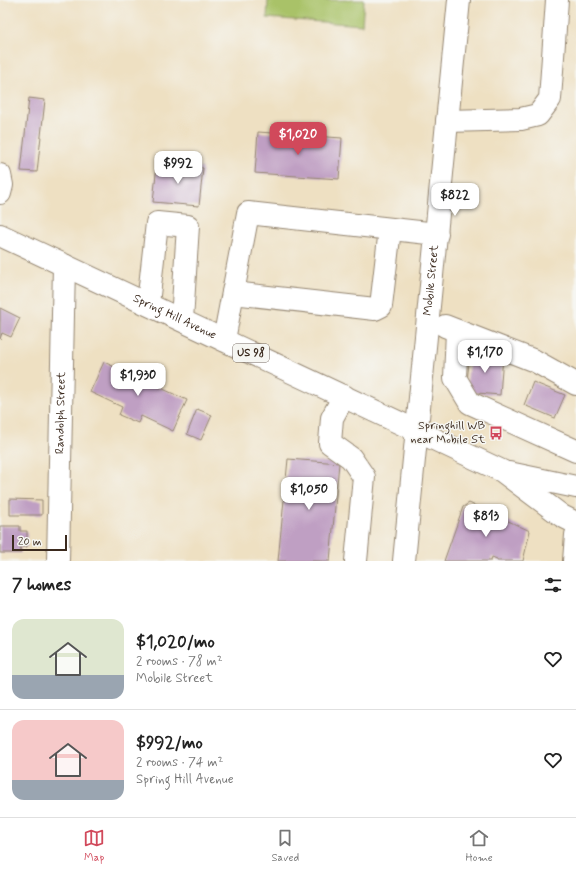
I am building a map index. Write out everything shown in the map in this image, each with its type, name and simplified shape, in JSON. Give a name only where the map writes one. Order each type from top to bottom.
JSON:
[{"type":"street","name":"Mobile Street","points":[[404,561],[429,320],[459,0]]},
{"type":"street","points":[[447,121],[521,120],[538,115],[550,99],[557,0]]},
{"type":"street","points":[[0,175],[2,185],[0,193]]},
{"type":"street","points":[[224,340],[248,213],[437,234]]},
{"type":"street","points":[[148,304],[157,223],[188,226],[182,320]]},
{"type":"street","points":[[233,293],[375,309],[381,306],[390,228]]},
{"type":"street","name":"Spring Hill Avenue","points":[[0,235],[502,471],[562,516],[576,523]]},
{"type":"street","name":"Randolph Street","points":[[58,561],[64,265]]},
{"type":"street","points":[[429,320],[536,361],[576,384]]},
{"type":"street","points":[[457,331],[455,378],[470,403],[576,451]]},
{"type":"street","points":[[344,396],[332,418],[330,443],[351,458],[364,477],[356,561]]},
{"type":"street","name":"Spring Hill Avenue","points":[[502,471],[576,487]]},
{"type":"green space","points":[[268,0],[364,0],[362,25],[267,18]]},
{"type":"building","points":[[29,98],[45,100],[37,172],[21,171]]},
{"type":"building","points":[[258,132],[342,138],[339,179],[255,173]]},
{"type":"building","points":[[157,164],[203,168],[199,206],[153,202]]},
{"type":"building","points":[[0,308],[20,318],[11,337],[2,333],[0,339]]},
{"type":"building","points":[[470,353],[503,356],[500,395],[466,392]]},
{"type":"building","points":[[104,362],[187,400],[173,431],[141,416],[138,423],[119,415],[122,407],[90,392]]},
{"type":"building","points":[[533,382],[565,395],[555,418],[524,405]]},
{"type":"building","points":[[197,409],[212,415],[201,440],[187,434]]},
{"type":"building","points":[[288,459],[339,463],[330,561],[278,561]]},
{"type":"building","points":[[10,499],[42,500],[42,515],[10,515]]},
{"type":"building","points":[[469,503],[530,531],[523,561],[497,561],[497,559],[492,557],[491,561],[444,561],[463,507]]},
{"type":"building","points":[[0,526],[20,526],[20,531],[27,531],[27,547],[20,547],[21,553],[0,553]]},
{"type":"place","name":"Springhill WB near Mobile St","points":[[496,433]]}]
